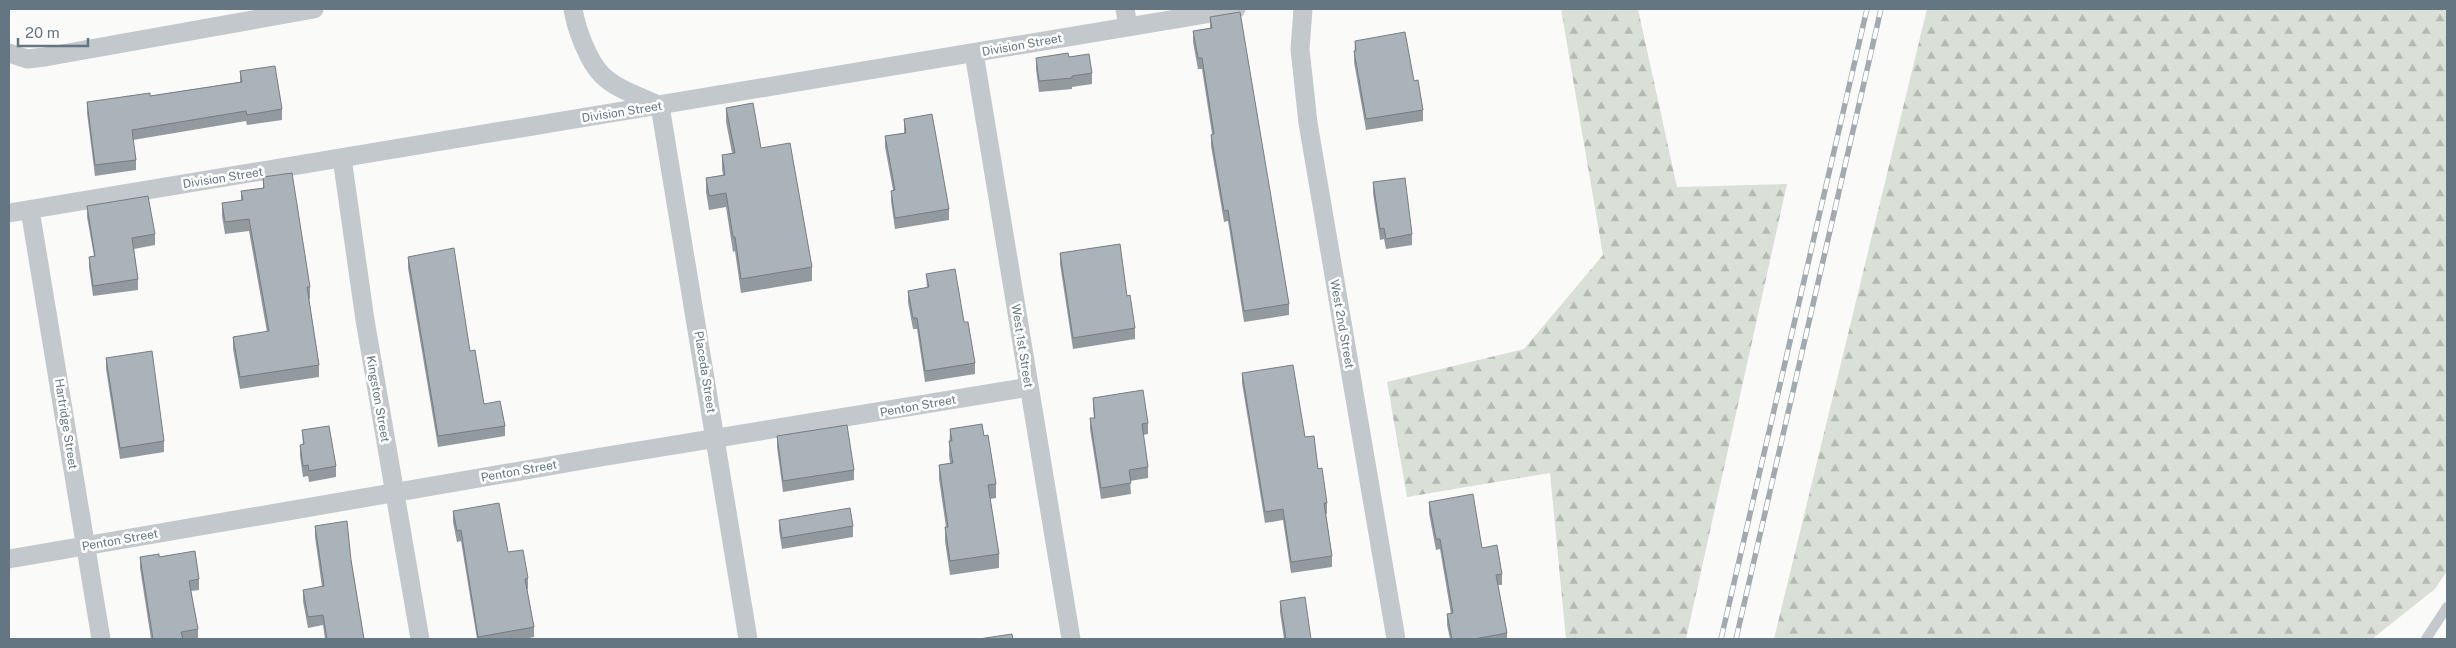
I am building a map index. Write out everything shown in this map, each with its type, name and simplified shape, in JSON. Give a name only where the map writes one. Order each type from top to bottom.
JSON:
[{"type":"street","points":[[9,53],[27,59],[45,57],[314,9]]},
{"type":"street","points":[[573,9],[586,50],[602,75],[618,86],[660,106]]},
{"type":"street","name":"Division Street","points":[[9,214],[974,53],[1126,17],[1236,9]]},
{"type":"street","name":"West 2nd Street","points":[[1304,9],[1300,49],[1308,123],[1396,639]]},
{"type":"street","name":"West 1st Street","points":[[974,53],[1071,639]]},
{"type":"street","name":"Placeda Street","points":[[660,106],[748,639]]},
{"type":"street","name":"Kingston Street","points":[[342,158],[365,320],[420,639]]},
{"type":"street","name":"Hartridge Street","points":[[30,210],[101,639]]},
{"type":"street","name":"Penton Street","points":[[9,559],[394,492],[1029,387]]},
{"type":"lane","points":[[2426,639],[2447,607]]},
{"type":"green space","points":[[1561,9],[1638,9],[1677,187],[1787,184],[1686,639],[1566,639],[1550,473],[1407,497],[1387,382],[1524,349],[1603,255]]},
{"type":"green space","points":[[1927,9],[2447,9],[2447,571],[2435,589],[2372,639],[1774,639]]},
{"type":"building","points":[[1240,12],[1289,304],[1244,311],[1228,210],[1224,211],[1211,135],[1214,134],[1202,58],[1198,58],[1193,31],[1212,28],[1210,17]]},
{"type":"building","points":[[1405,32],[1414,81],[1418,80],[1423,110],[1366,119],[1354,51],[1356,51],[1355,41]]},
{"type":"building","points":[[1068,53],[1069,57],[1089,54],[1092,73],[1072,76],[1072,78],[1039,81],[1036,58]]},
{"type":"building","points":[[275,66],[282,109],[247,115],[246,111],[132,130],[136,160],[95,165],[87,102],[150,93],[150,96],[242,82],[240,71]]},
{"type":"building","points":[[753,103],[761,148],[790,143],[812,267],[741,279],[726,193],[709,196],[706,178],[725,175],[722,155],[735,153],[726,108]]},
{"type":"building","points":[[932,114],[949,209],[895,218],[891,191],[895,190],[885,136],[906,133],[904,119]]},
{"type":"building","points":[[292,173],[310,287],[307,287],[319,365],[240,377],[233,337],[269,331],[249,219],[225,222],[222,203],[243,200],[241,191],[264,188],[263,177]]},
{"type":"building","points":[[1405,178],[1412,234],[1386,239],[1384,228],[1380,229],[1373,182]]},
{"type":"building","points":[[148,196],[155,234],[132,238],[138,279],[93,286],[89,257],[95,256],[87,206]]},
{"type":"building","points":[[1120,244],[1127,296],[1130,295],[1135,328],[1073,338],[1060,253]]},
{"type":"building","points":[[454,248],[470,351],[475,350],[484,404],[500,401],[505,426],[438,436],[408,257]]},
{"type":"building","points":[[955,269],[964,322],[968,322],[975,363],[925,371],[917,318],[913,318],[908,291],[929,287],[926,274]]},
{"type":"building","points":[[152,351],[164,441],[120,448],[106,358]]},
{"type":"building","points":[[1293,365],[1305,437],[1314,436],[1318,469],[1322,468],[1327,503],[1324,503],[1332,556],[1291,562],[1283,509],[1265,512],[1242,373]]},
{"type":"building","points":[[1143,390],[1148,423],[1142,424],[1148,467],[1129,470],[1131,483],[1101,488],[1090,418],[1095,418],[1093,398]]},
{"type":"building","points":[[982,424],[984,436],[988,435],[996,484],[988,485],[999,554],[950,561],[945,527],[948,527],[939,465],[953,463],[949,441],[952,441],[950,429]]},
{"type":"building","points":[[847,425],[854,470],[783,481],[777,436]]},
{"type":"building","points":[[329,426],[336,466],[309,471],[308,465],[303,466],[300,445],[304,444],[302,430]]},
{"type":"building","points":[[1473,494],[1482,548],[1497,545],[1502,574],[1496,575],[1507,633],[1474,639],[1452,639],[1447,614],[1453,613],[1440,539],[1436,539],[1429,502]]},
{"type":"building","points":[[499,503],[508,552],[523,550],[528,578],[525,579],[534,627],[478,637],[461,530],[457,531],[453,511]]},
{"type":"building","points":[[850,508],[853,526],[782,538],[779,520]]},
{"type":"building","points":[[347,521],[351,560],[364,639],[327,639],[323,615],[308,617],[303,590],[324,586],[315,526]]},
{"type":"building","points":[[195,551],[199,579],[189,581],[198,629],[181,632],[183,639],[153,639],[140,557],[159,554],[159,557]]},
{"type":"building","points":[[1305,597],[1311,639],[1286,639],[1280,601]]},
{"type":"building","points":[[1012,634],[1013,639],[979,639]]},
{"type":"railway","points":[[1721,639],[1867,9]]},
{"type":"railway","points":[[1736,639],[1881,9]]}]
